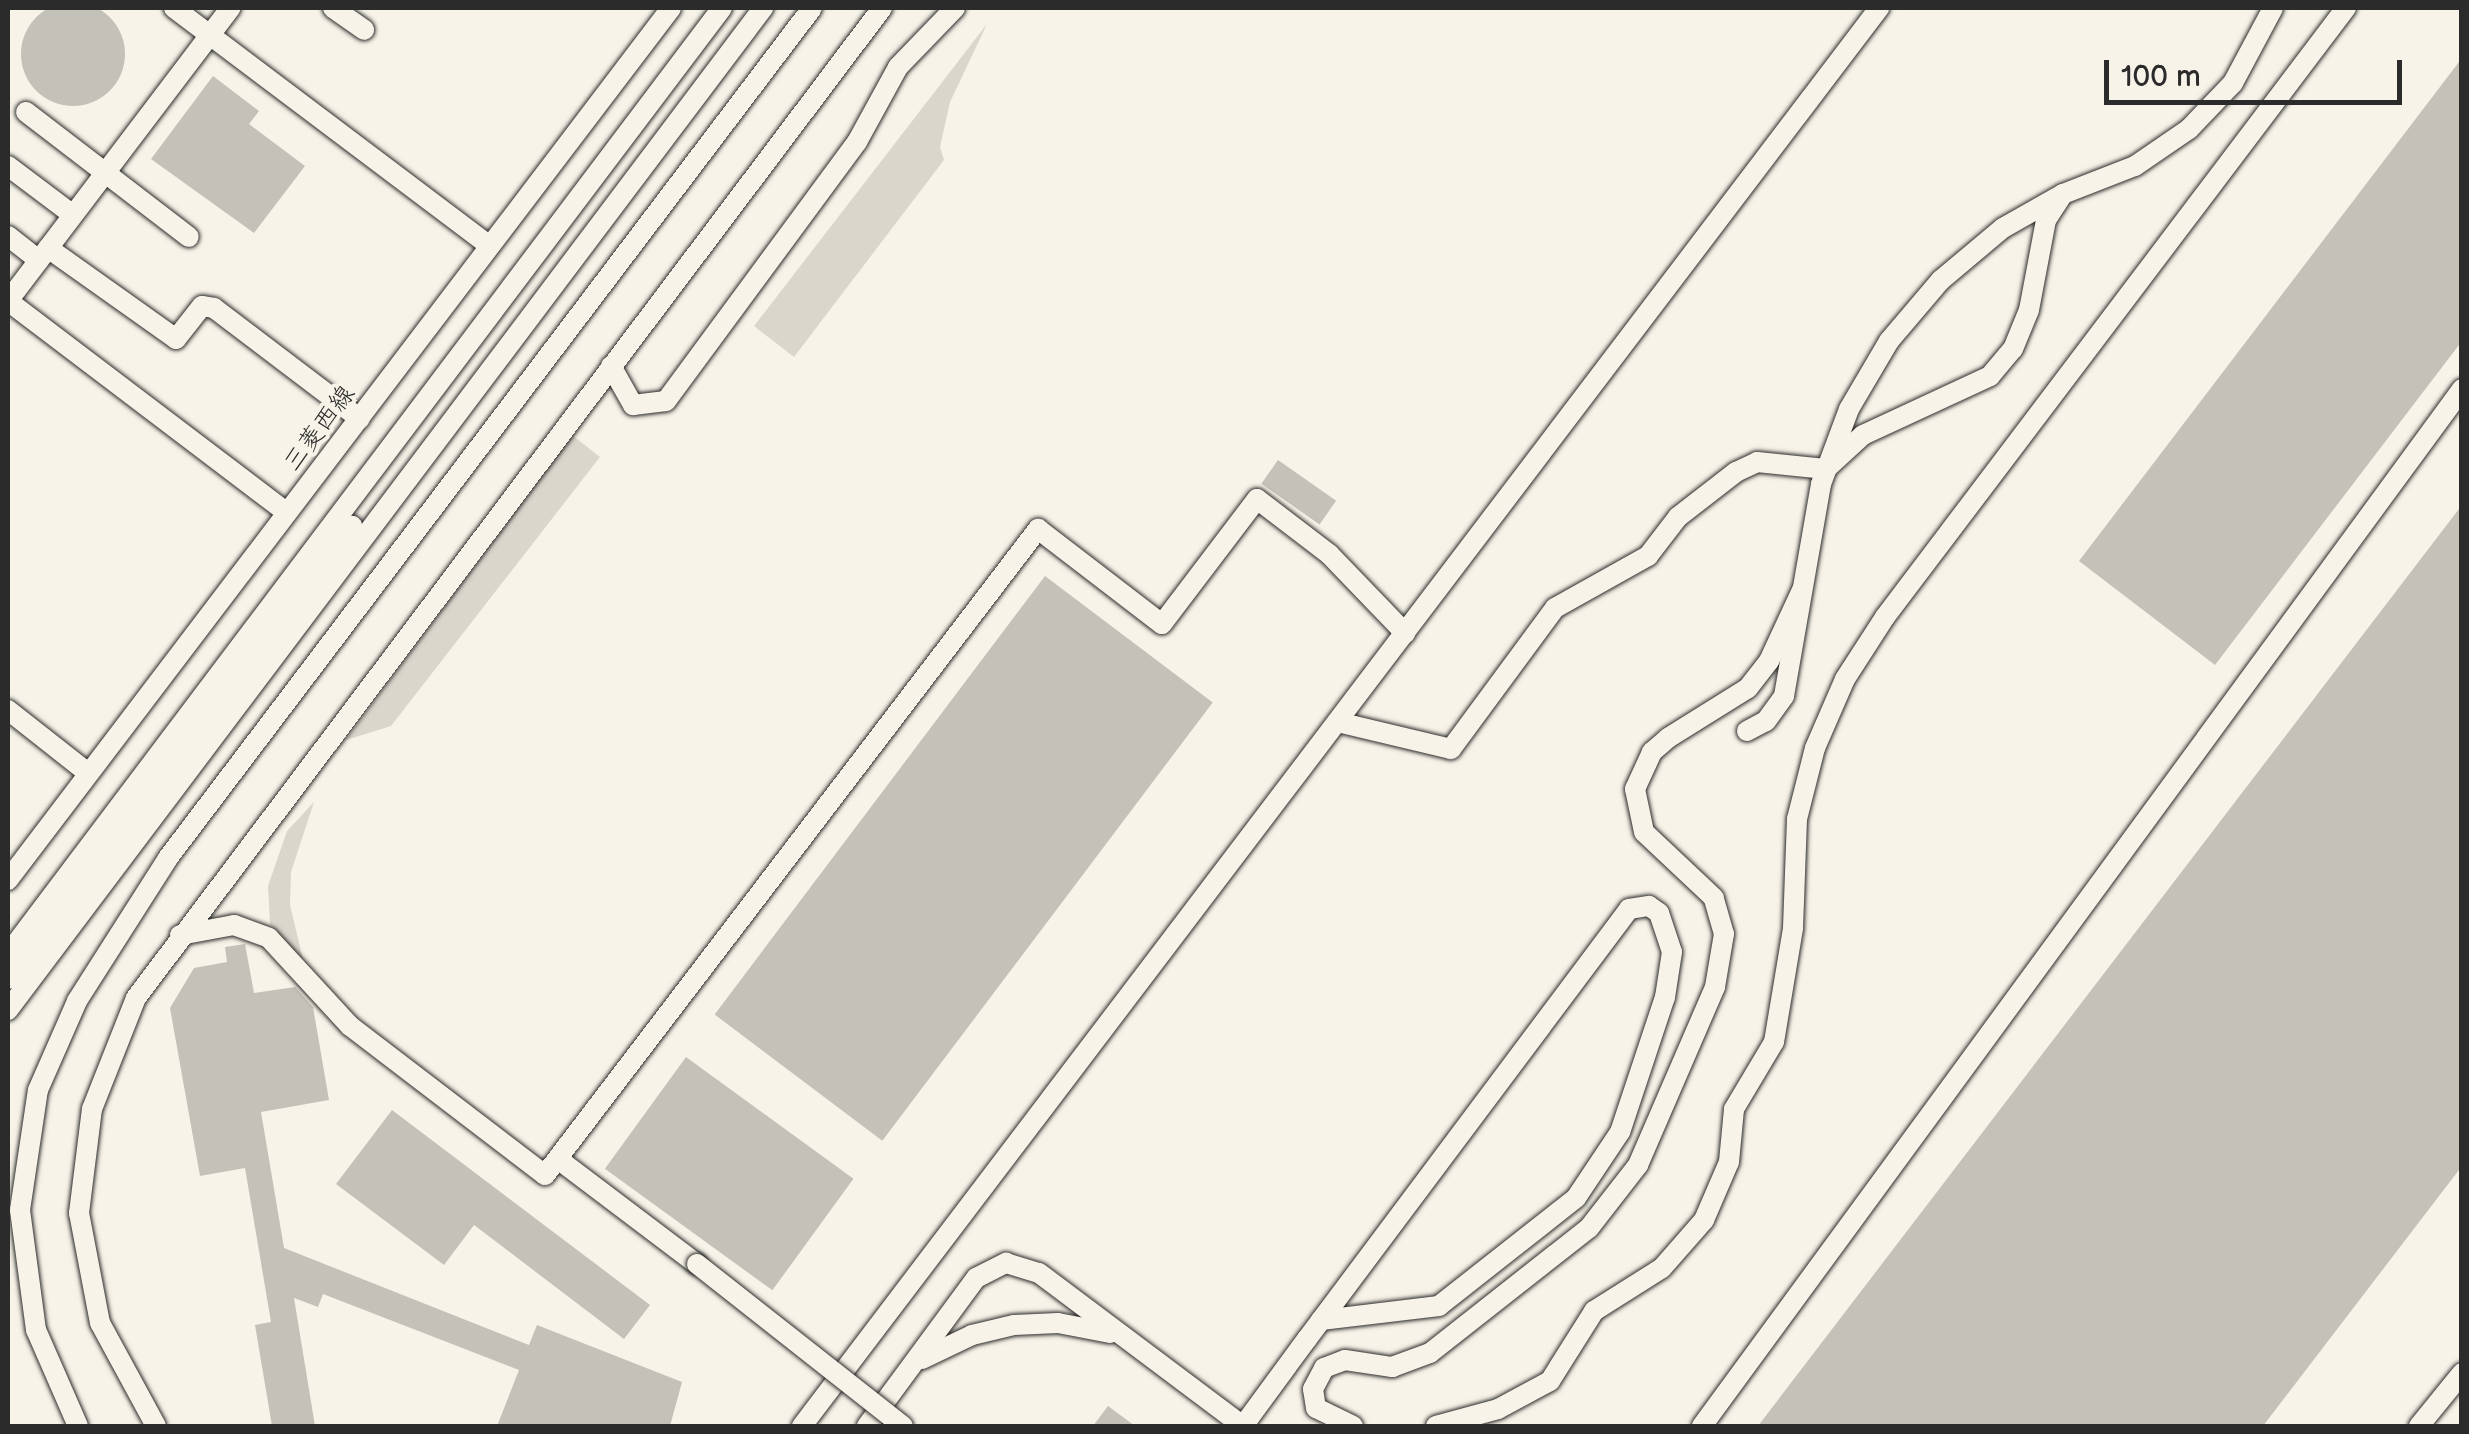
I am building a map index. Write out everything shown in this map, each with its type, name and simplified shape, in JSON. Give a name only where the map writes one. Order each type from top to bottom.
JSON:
[{"type":"street","points":[[174,8],[489,245]]},
{"type":"street","points":[[230,8],[8,301],[287,514]]},
{"type":"street","points":[[333,8],[364,30]]},
{"type":"street","name":"三菱西線","points":[[8,880],[671,8]]},
{"type":"street","points":[[8,954],[722,8]]},
{"type":"street","points":[[8,978],[747,8]]},
{"type":"street","points":[[8,1010],[763,8]]},
{"type":"street","points":[[78,1426],[36,1330],[20,1210],[38,1090],[77,1001],[185,835],[812,8]]},
{"type":"street","points":[[156,1426],[118,1365],[97,1313],[84,1258],[79,1191],[86,1138],[111,1052],[152,972],[882,8]]},
{"type":"street","points":[[611,366],[633,405],[666,401],[864,130],[898,67],[956,8]]},
{"type":"street","points":[[802,1426],[1879,8]]},
{"type":"street","points":[[1747,731],[1766,721],[1784,696],[1826,468],[1864,381],[1919,304],[2003,228],[2063,194],[2134,166],[2189,129],[2240,74],[2273,8]]},
{"type":"street","points":[[1436,1426],[1498,1409],[1550,1381],[1587,1318],[1662,1268],[1704,1220],[1729,1162],[1737,1102],[1774,1042],[1793,928],[1799,807],[1845,680],[1885,617],[2346,8]]},
{"type":"street","points":[[26,112],[189,237]]},
{"type":"street","points":[[8,166],[73,216]]},
{"type":"street","points":[[1338,722],[1451,749],[1555,608],[1648,556],[1704,496],[1757,462],[1826,468],[1863,436],[1990,376],[2013,349],[2030,310],[2046,220],[2063,194]]},
{"type":"street","points":[[8,236],[44,254],[176,339],[202,306],[214,308],[360,419]]},
{"type":"street","points":[[1702,1426],[2462,389]]},
{"type":"street","points":[[180,935],[251,927],[316,984],[350,1026],[545,1175],[1038,529],[1162,624],[1257,499],[1329,554],[1405,633]]},
{"type":"street","points":[[1353,1426],[1316,1408],[1312,1388],[1324,1368],[1346,1360],[1382,1368],[1430,1353],[1589,1228],[1638,1165],[1715,987],[1724,934],[1714,898],[1644,832],[1634,790],[1652,752],[1748,688],[1770,661],[1802,590]]},
{"type":"street","points":[[8,710],[88,773]]},
{"type":"street","points":[[866,1426],[976,1278],[1006,1263],[1039,1273],[1243,1426],[1321,1320],[1629,909],[1649,906],[1659,913],[1672,952],[1665,997],[1620,1132],[1576,1198],[1439,1306],[1321,1320]]},
{"type":"street","points":[[558,1159],[903,1426]]},
{"type":"street","points":[[914,1364],[951,1342],[1014,1325],[1079,1326],[1122,1336]]},
{"type":"street","points":[[2419,1426],[2462,1372]]},
{"type":"shaded area","points":[[987,24],[950,102],[940,147],[944,160],[794,357],[754,326]]},
{"type":"shaded area","points":[[572,435],[600,457],[391,726],[346,740]]},
{"type":"shaded area","points":[[314,802],[291,872],[290,905],[304,964],[270,924],[268,886],[287,831]]},
{"type":"building","points":[[73,2],[93,6],[110,17],[121,34],[125,54],[121,74],[110,91],[93,102],[73,106],[53,102],[36,91],[25,74],[21,54],[25,34],[36,17],[53,6]]},
{"type":"building","points":[[2462,58],[2462,341],[2215,665],[2079,561]]},
{"type":"building","points":[[213,76],[259,111],[249,124],[305,166],[254,233],[151,159]]},
{"type":"building","points":[[1278,460],[1336,501],[1320,524],[1261,484]]},
{"type":"building","points":[[2462,505],[2462,1166],[2263,1426],[1758,1426]]},
{"type":"building","points":[[1045,576],[1213,702],[882,1141],[715,1014]]},
{"type":"building","points":[[245,944],[254,993],[295,987],[313,1007],[329,1100],[261,1112],[284,1248],[529,1345],[537,1325],[682,1382],[670,1426],[497,1426],[519,1370],[323,1294],[318,1307],[294,1298],[315,1426],[272,1426],[255,1325],[271,1322],[245,1168],[200,1176],[170,1008],[194,968],[227,962],[225,947]]},
{"type":"building","points":[[686,1057],[853,1179],[772,1290],[605,1169]]},
{"type":"building","points":[[392,1110],[650,1305],[624,1339],[474,1225],[444,1265],[336,1184]]},
{"type":"building","points":[[1108,1406],[1135,1426],[1093,1426]]}]
